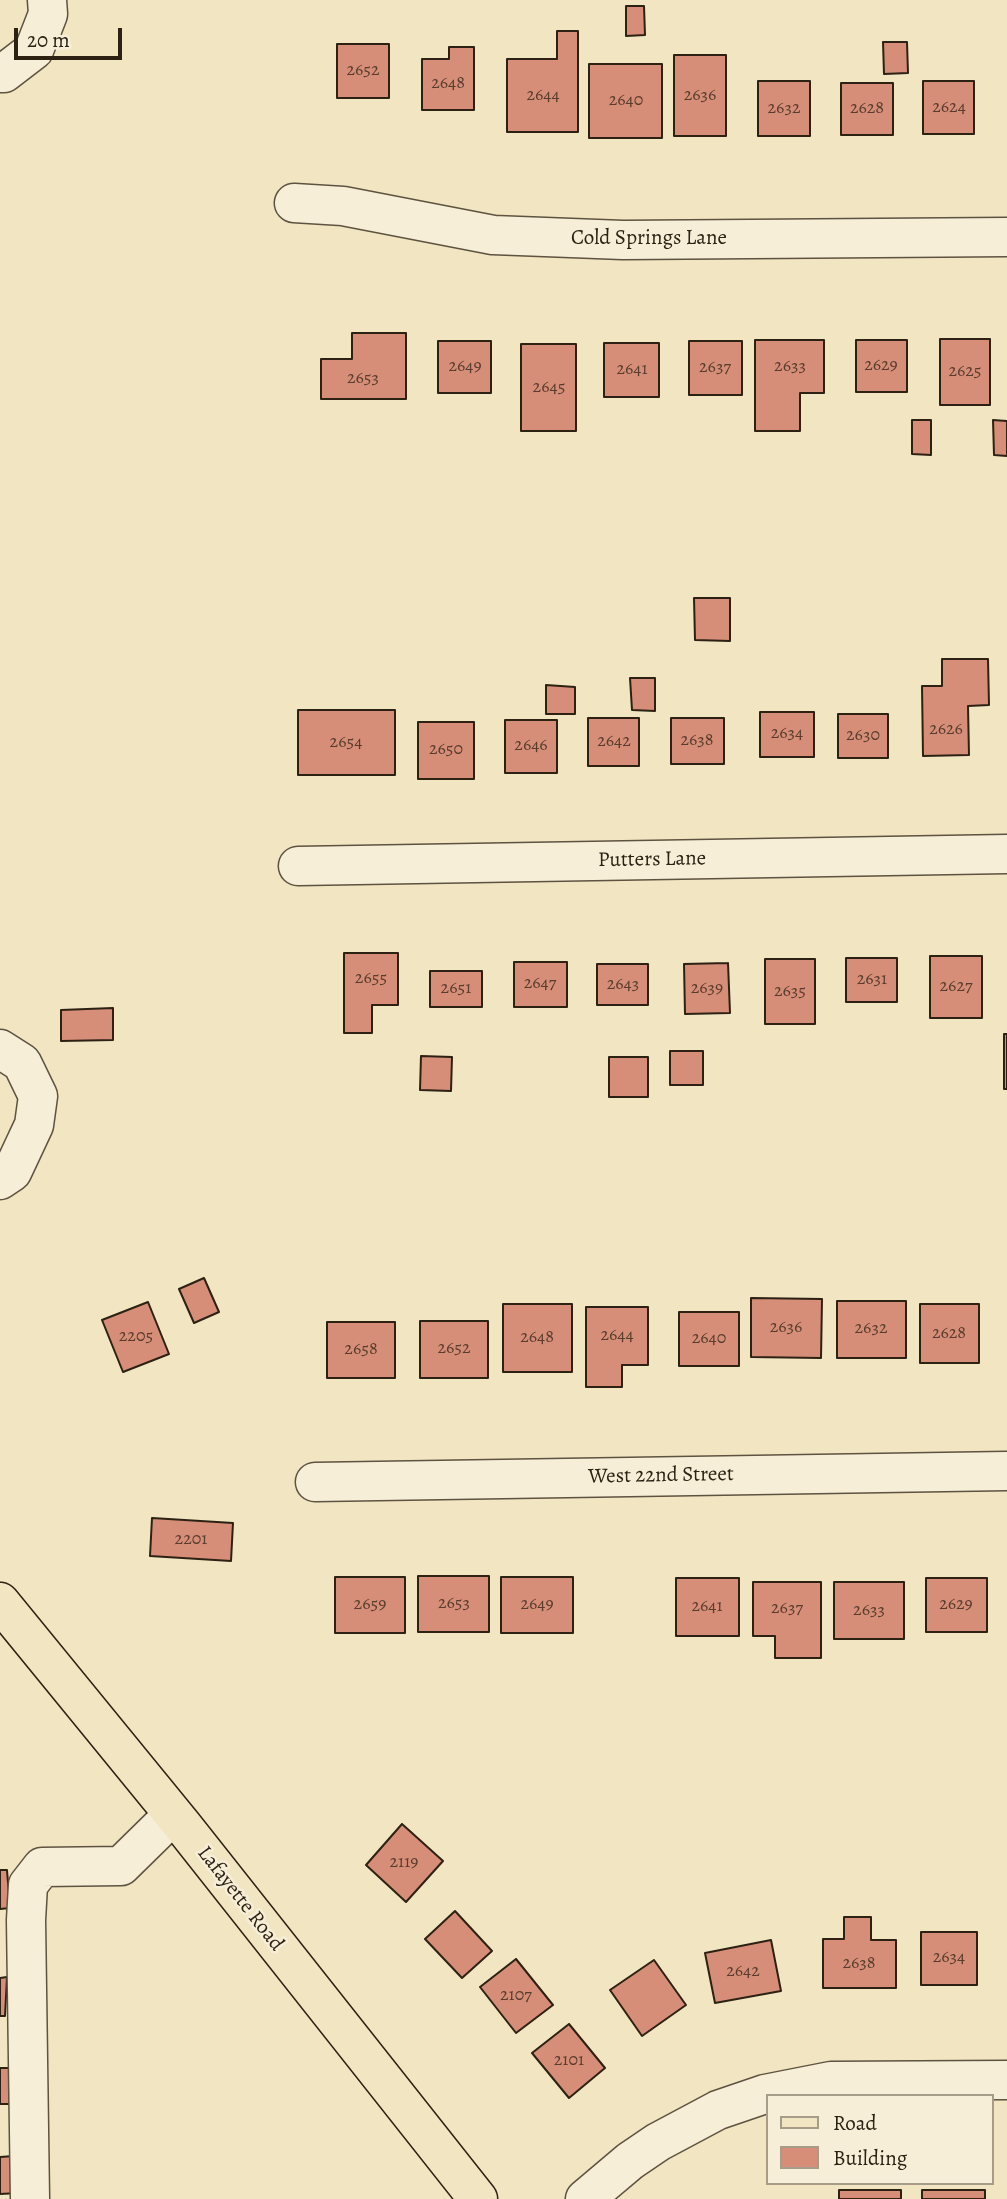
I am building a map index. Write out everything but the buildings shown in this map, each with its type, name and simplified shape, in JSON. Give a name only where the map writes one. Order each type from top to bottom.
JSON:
[{"type":"main road","name":"Lafayette Road","points":[[0,1602],[478,2199]]},
{"type":"street","points":[[0,73],[4,73],[34,50],[48,14],[47,0]]},
{"type":"street","name":"Cold Springs Lane","points":[[294,203],[343,205],[493,235],[623,240],[1007,237]]},
{"type":"street","name":"Putters Lane","points":[[298,866],[1007,854]]},
{"type":"street","points":[[0,1049],[22,1063],[38,1096],[34,1125],[12,1172],[0,1180]]},
{"type":"street","name":"West 22nd Street","points":[[316,1482],[1007,1471]]},
{"type":"street","points":[[30,2199],[26,1920],[28,1885],[42,1867],[121,1866],[173,1815]]},
{"type":"street","points":[[585,2199],[631,2161],[668,2137],[718,2110],[765,2094],[831,2081],[1007,2080]]}]
